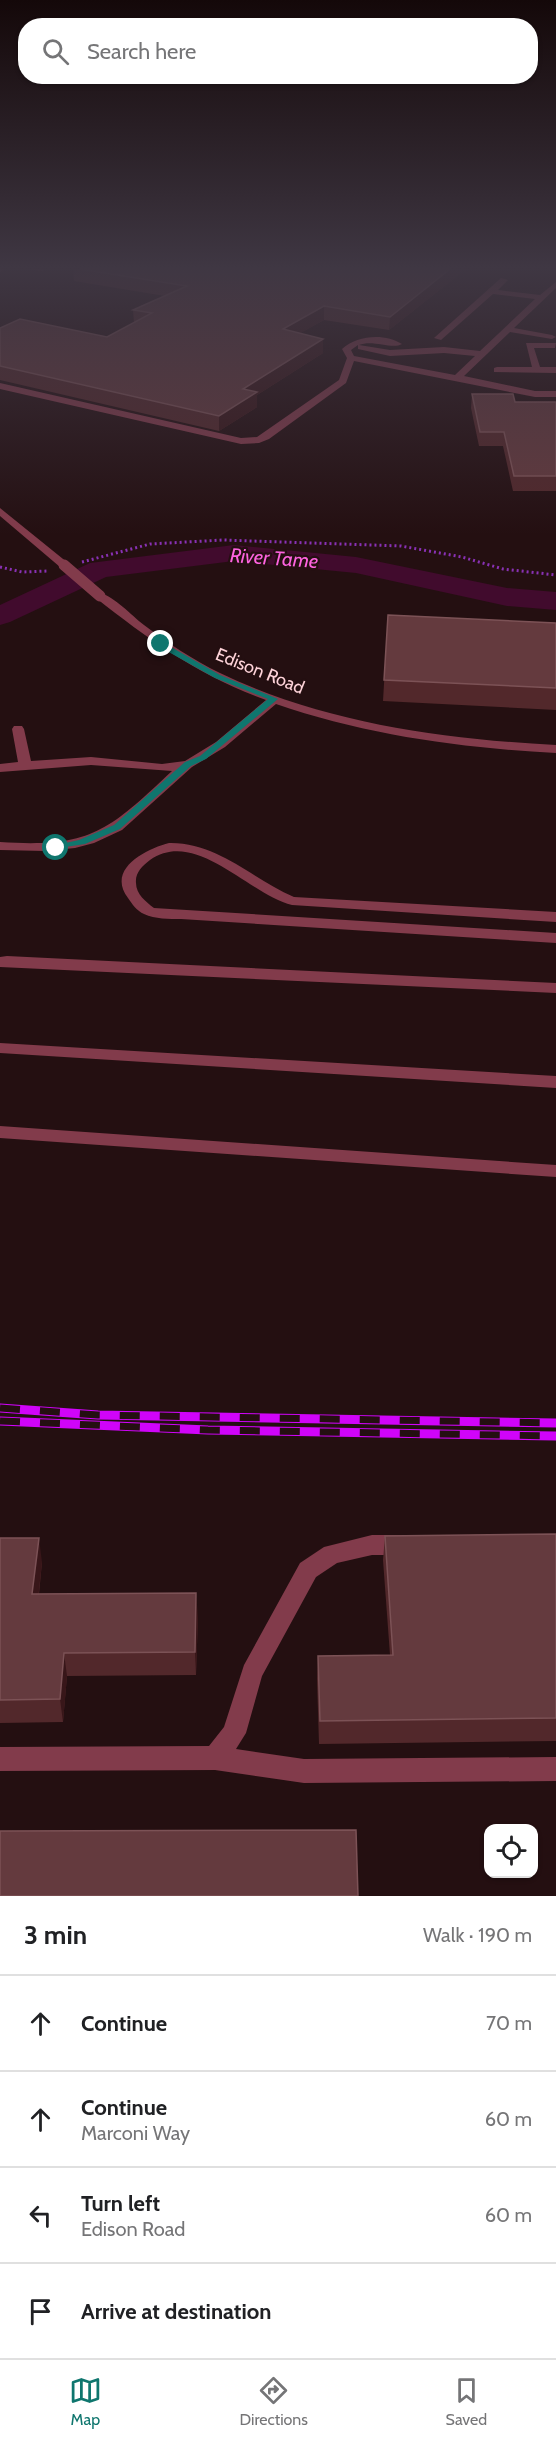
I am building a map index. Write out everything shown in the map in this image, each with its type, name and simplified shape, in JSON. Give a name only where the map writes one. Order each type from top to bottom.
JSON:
[{"type":"street","points":[[0,386],[241,441],[250,441],[266,437],[343,381],[350,362],[349,357]]},
{"type":"street","points":[[458,378],[479,357]]},
{"type":"street","points":[[515,360],[534,360],[537,370]]},
{"type":"street","points":[[350,362],[401,373],[426,372],[536,394],[556,394]]},
{"type":"street","points":[[496,370],[556,370]]},
{"type":"street","name":"Edison Road","points":[[0,511],[31,537],[61,567],[161,644],[218,676],[274,699],[411,734],[461,741],[556,749]]},
{"type":"street","points":[[0,768],[113,761],[160,770],[188,764],[203,758],[274,699]]},
{"type":"street","points":[[18,729],[25,766]]},
{"type":"street","points":[[0,846],[56,848],[82,842],[117,827],[188,764]]},
{"type":"street","points":[[556,917],[292,901],[277,896],[210,854],[181,847],[160,848],[147,853],[138,861],[130,876],[129,888],[135,900],[147,910],[169,914],[556,938]]},
{"type":"street","points":[[0,962],[556,988]]},
{"type":"street","points":[[0,1048],[556,1082]]},
{"type":"street","points":[[0,1132],[556,1172]]},
{"type":"street","points":[[215,1758],[234,1733],[252,1672],[308,1570],[332,1554],[372,1545],[418,1545]]},
{"type":"street","points":[[0,1759],[215,1758],[304,1771],[556,1769]]},
{"type":"path","points":[[78,563],[150,544],[223,540],[401,546],[462,557],[503,568],[556,575]]},
{"type":"path","points":[[0,567],[10,571],[30,573],[61,567]]},
{"type":"building","points":[[0,357],[293,357],[243,389],[257,392],[219,416],[0,366]]},
{"type":"building","points":[[472,394],[513,394],[515,402],[556,402],[556,476],[514,476],[504,432],[480,432]]},
{"type":"building","points":[[388,615],[556,623],[556,688],[384,680]]},
{"type":"building","points":[[556,1534],[556,1718],[320,1721],[318,1656],[393,1655],[385,1536]]},
{"type":"building","points":[[0,1538],[39,1538],[32,1594],[196,1593],[195,1652],[64,1653],[60,1699],[0,1700]]},
{"type":"building","points":[[356,1830],[358,1896],[0,1896],[0,1831]]},
{"type":"waterway","name":"River Tame","points":[[0,616],[100,569],[234,553],[356,565],[507,597],[556,601]]},
{"type":"railway","points":[[0,1408],[98,1415],[556,1423]]},
{"type":"railway","points":[[0,1421],[208,1430],[556,1436]]},
{"type":"route","points":[[56,848],[82,842],[117,827],[188,764],[203,758],[274,699],[218,676],[161,644]]}]
